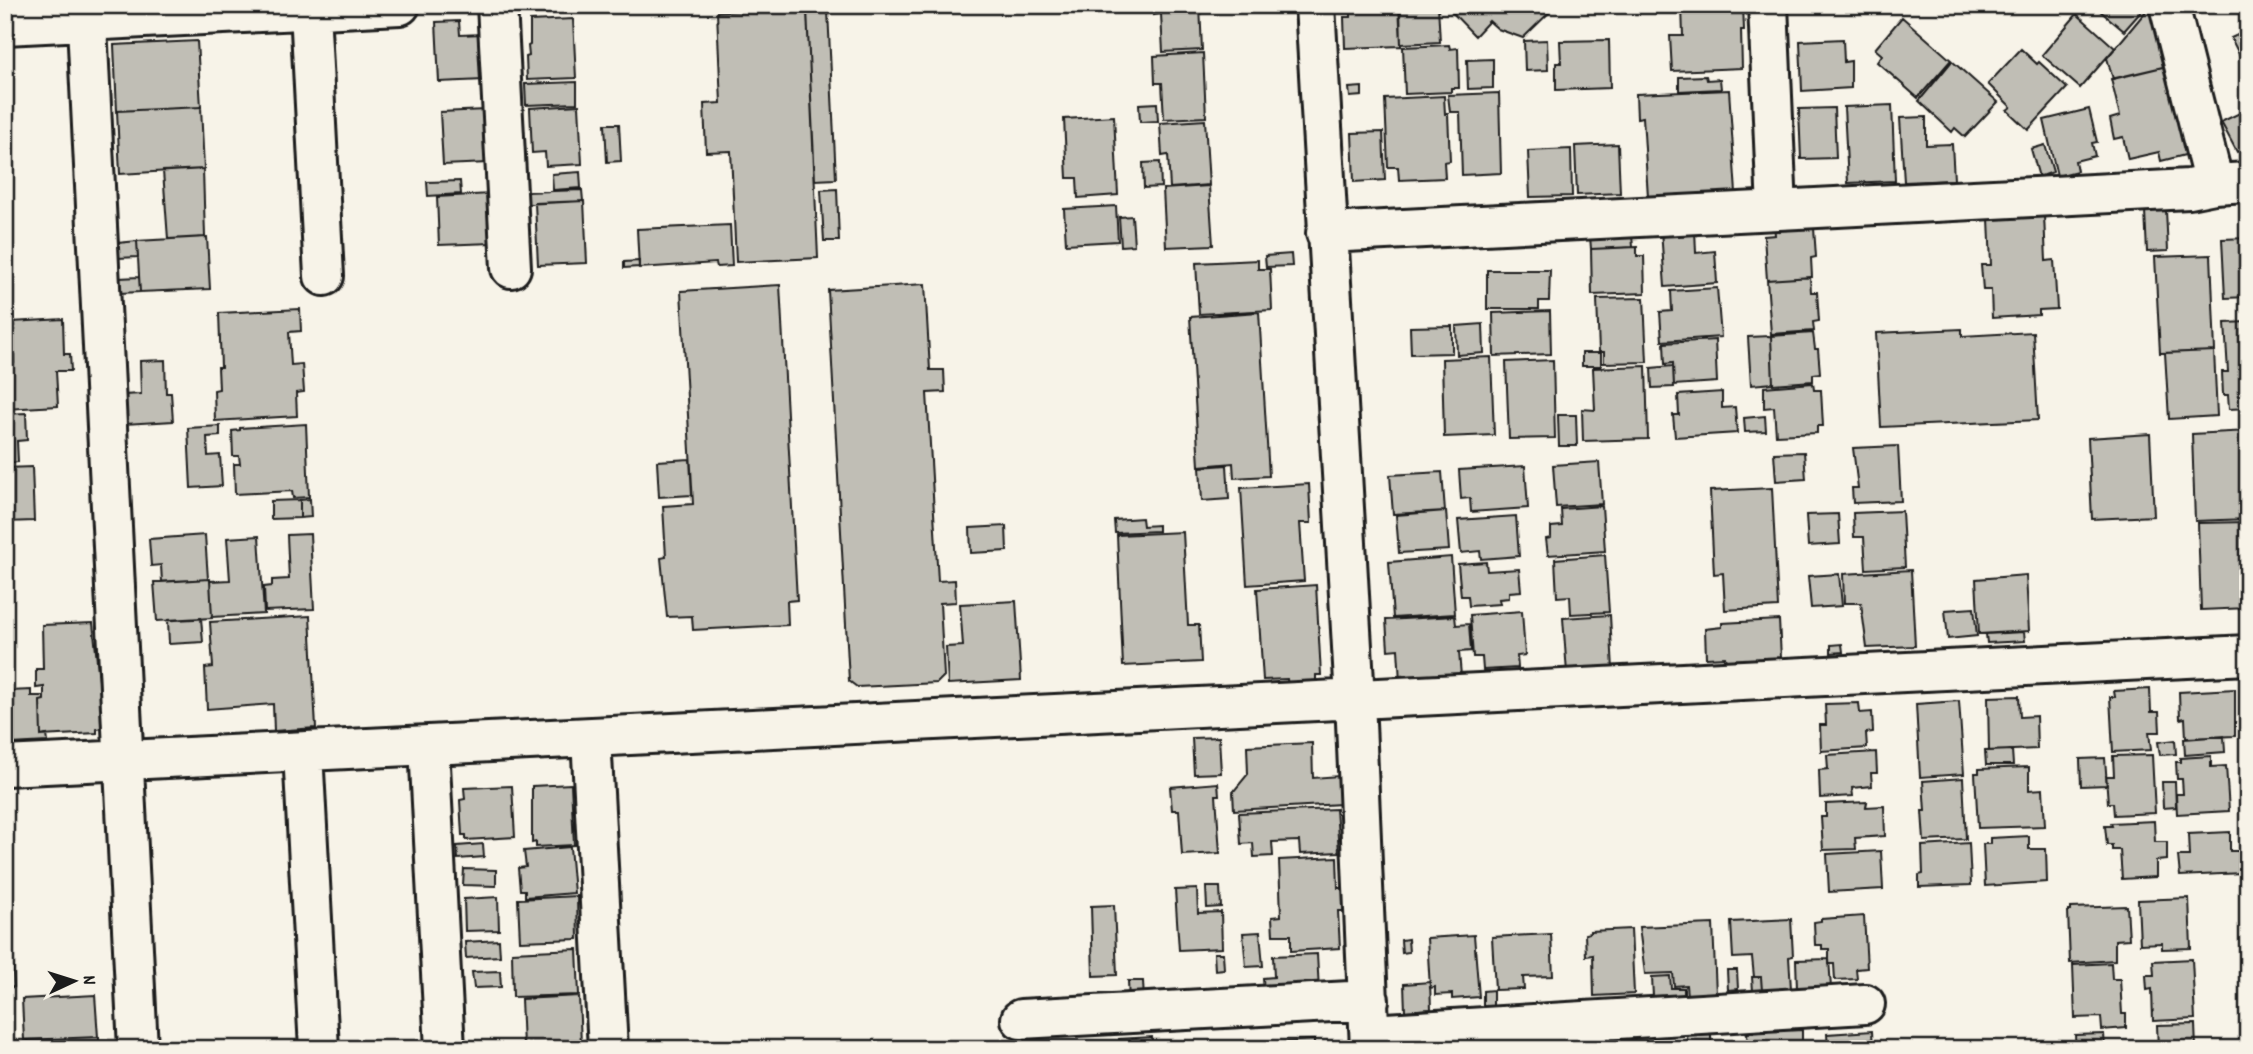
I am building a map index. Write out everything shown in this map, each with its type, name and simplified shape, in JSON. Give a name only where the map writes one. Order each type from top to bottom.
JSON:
[{"type":"street","points":[[5,25],[86,13],[400,5]]},
{"type":"street","points":[[497,5],[510,268]]},
{"type":"street","points":[[1315,5],[1326,233],[1355,699],[1370,1028]]},
{"type":"street","points":[[1768,5],[1777,210]]},
{"type":"street","points":[[1326,233],[2189,189],[2231,183],[2169,5]]},
{"type":"street","points":[[310,9],[324,276]]},
{"type":"street","points":[[86,13],[138,1049]]},
{"type":"street","points":[[5,766],[2248,655]]},
{"type":"street","points":[[592,738],[608,1049]]},
{"type":"street","points":[[429,746],[445,1049]]},
{"type":"street","points":[[303,751],[319,1049]]},
{"type":"street","points":[[1021,1019],[1638,1033],[1866,1004]]},
{"type":"building","points":[[1153,5],[1200,5],[1202,50],[1163,52],[1161,14],[1153,15]]},
{"type":"building","points":[[1351,5],[1400,5],[1401,46],[1345,48],[1344,17],[1351,17]]},
{"type":"building","points":[[1399,5],[1438,5],[1440,42],[1401,44]]},
{"type":"building","points":[[1445,5],[1557,5],[1523,38],[1498,29],[1489,21],[1475,36]]},
{"type":"building","points":[[1743,5],[1742,68],[1672,71],[1670,36],[1683,36],[1682,6]]},
{"type":"building","points":[[2093,5],[2147,5],[2124,31]]},
{"type":"building","points":[[2151,5],[2167,66],[2113,79],[2107,58]]},
{"type":"building","points":[[807,8],[818,258],[736,262],[731,151],[706,152],[704,104],[721,103],[717,12]]},
{"type":"building","points":[[828,11],[836,179],[815,180],[807,12]]},
{"type":"building","points":[[2077,14],[2115,48],[2080,88],[2042,55]]},
{"type":"building","points":[[1902,17],[1951,60],[1918,98],[1877,62],[1882,55],[1875,49]]},
{"type":"building","points":[[573,19],[576,78],[527,80],[526,57],[529,56],[530,21]]},
{"type":"building","points":[[459,21],[460,35],[482,34],[484,80],[439,82],[436,22]]},
{"type":"building","points":[[2248,30],[2248,72],[2231,38]]},
{"type":"building","points":[[1843,39],[1844,62],[1851,61],[1851,88],[1802,91],[1800,41]]},
{"type":"building","points":[[1547,40],[1548,70],[1525,71],[1524,41]]},
{"type":"building","points":[[1609,40],[1610,88],[1556,90],[1556,63],[1561,63],[1560,41]]},
{"type":"building","points":[[197,41],[201,107],[117,111],[114,45]]},
{"type":"building","points":[[1449,45],[1450,49],[1458,48],[1459,88],[1451,88],[1451,92],[1405,94],[1403,47]]},
{"type":"building","points":[[2021,49],[2067,88],[2028,130],[2007,110],[2011,107],[1988,84]]},
{"type":"building","points":[[1203,53],[1206,117],[1164,119],[1162,83],[1155,83],[1154,56]]},
{"type":"building","points":[[1493,59],[1493,88],[1468,89],[1467,60]]},
{"type":"building","points":[[1952,61],[1998,102],[1965,137],[1955,128],[1952,132],[1919,101]]},
{"type":"building","points":[[2167,66],[2189,154],[2161,161],[2159,152],[2128,159],[2123,137],[2114,139],[2110,119],[2120,116],[2111,79]]},
{"type":"building","points":[[1706,76],[1707,80],[1720,79],[1721,89],[1679,91],[1679,77]]},
{"type":"building","points":[[577,82],[577,103],[526,105],[525,84]]},
{"type":"building","points":[[1362,87],[1362,96],[1350,97],[1349,88]]},
{"type":"building","points":[[1729,90],[1736,193],[1648,197],[1643,117],[1637,118],[1636,94]]},
{"type":"building","points":[[1499,93],[1501,173],[1462,175],[1460,112],[1450,112],[1448,95]]},
{"type":"building","points":[[1444,96],[1445,114],[1448,114],[1450,161],[1444,162],[1445,178],[1399,180],[1398,167],[1388,167],[1385,99]]},
{"type":"building","points":[[1157,103],[1158,121],[1140,122],[1139,104]]},
{"type":"building","points":[[579,105],[582,164],[546,166],[545,152],[532,153],[530,108]]},
{"type":"building","points":[[1892,105],[1895,181],[1848,183],[1844,107]]},
{"type":"building","points":[[201,107],[204,169],[120,174],[117,111]]},
{"type":"building","points":[[1834,108],[1836,158],[1801,159],[1799,109]]},
{"type":"building","points":[[2089,109],[2097,142],[2092,143],[2095,156],[2075,161],[2077,171],[2057,176],[2044,120]]},
{"type":"building","points":[[2248,109],[2248,147],[2237,152],[2221,122]]},
{"type":"building","points":[[486,110],[488,163],[443,165],[440,112]]},
{"type":"building","points":[[1114,116],[1118,195],[1078,198],[1077,178],[1067,178],[1064,119]]},
{"type":"building","points":[[1926,117],[1926,145],[1952,144],[1954,180],[1904,182],[1900,118]]},
{"type":"building","points":[[1205,120],[1209,185],[1170,188],[1168,155],[1162,156],[1160,123]]},
{"type":"building","points":[[605,124],[619,124],[621,161],[607,162]]},
{"type":"building","points":[[1383,132],[1385,180],[1354,182],[1352,133]]},
{"type":"building","points":[[1618,144],[1620,193],[1577,195],[1575,146]]},
{"type":"building","points":[[2045,145],[2053,172],[2039,177],[2031,149]]},
{"type":"building","points":[[1571,149],[1572,196],[1530,197],[1528,151]]},
{"type":"building","points":[[1160,162],[1161,187],[1144,188],[1143,163]]},
{"type":"building","points":[[203,169],[205,237],[168,239],[163,171]]},
{"type":"building","points":[[580,172],[581,188],[553,190],[552,174]]},
{"type":"building","points":[[460,181],[461,194],[428,196],[427,182]]},
{"type":"building","points":[[1209,186],[1213,245],[1166,247],[1163,189]]},
{"type":"building","points":[[837,189],[839,241],[824,241],[821,190]]},
{"type":"building","points":[[582,190],[583,201],[526,204],[525,192]]},
{"type":"building","points":[[490,194],[492,243],[439,245],[437,197]]},
{"type":"building","points":[[584,201],[587,263],[538,265],[535,203]]},
{"type":"building","points":[[1116,206],[1118,241],[1066,244],[1064,209]]},
{"type":"building","points":[[2166,210],[2168,251],[2147,252],[2145,211]]},
{"type":"building","points":[[2044,215],[2046,261],[2054,260],[2057,309],[2039,310],[2039,315],[1992,318],[1991,290],[1983,290],[1981,265],[1991,265],[1989,218]]},
{"type":"building","points":[[1132,216],[1134,245],[1121,246],[1119,217]]},
{"type":"building","points":[[1802,223],[1802,228],[1814,228],[1816,257],[1811,258],[1812,277],[1767,280],[1764,236],[1775,235],[1774,225]]},
{"type":"building","points":[[730,225],[732,266],[717,267],[716,263],[639,268],[637,229]]},
{"type":"building","points":[[1695,229],[1696,253],[1715,251],[1717,283],[1665,287],[1661,230]]},
{"type":"building","points":[[1632,235],[1633,247],[1591,249],[1590,236]]},
{"type":"building","points":[[207,237],[210,289],[140,292],[137,241]]},
{"type":"building","points":[[2248,238],[2248,297],[2225,298],[2222,239]]},
{"type":"building","points":[[137,241],[138,257],[118,258],[118,243]]},
{"type":"building","points":[[1637,247],[1637,256],[1644,256],[1645,293],[1592,295],[1591,249]]},
{"type":"building","points":[[1291,254],[1292,266],[1266,267],[1265,256]]},
{"type":"building","points":[[2211,255],[2215,351],[2160,353],[2155,257]]},
{"type":"building","points":[[1258,260],[1258,269],[1270,269],[1272,310],[1199,314],[1196,263]]},
{"type":"building","points":[[639,261],[639,267],[624,268],[624,262]]},
{"type":"building","points":[[1487,270],[1550,270],[1549,301],[1539,301],[1539,309],[1487,309]]},
{"type":"building","points":[[139,277],[140,292],[120,293],[119,278]]},
{"type":"building","points":[[1810,277],[1811,292],[1817,292],[1819,321],[1813,322],[1814,331],[1771,334],[1767,280]]},
{"type":"building","points":[[925,284],[930,370],[944,370],[945,392],[927,393],[938,581],[955,580],[956,602],[940,603],[944,676],[937,683],[857,687],[849,681],[828,290]]},
{"type":"building","points":[[780,285],[797,600],[787,601],[788,625],[693,630],[692,616],[667,617],[661,558],[666,557],[663,506],[693,504],[681,291]]},
{"type":"building","points":[[1717,288],[1721,337],[1662,341],[1660,312],[1672,311],[1671,291]]},
{"type":"building","points":[[1644,298],[1647,362],[1604,363],[1604,352],[1599,352],[1597,299]]},
{"type":"building","points":[[300,309],[301,331],[289,332],[291,365],[302,364],[304,392],[296,393],[297,416],[215,421],[214,390],[219,389],[218,367],[221,367],[219,313]]},
{"type":"building","points":[[1550,311],[1551,354],[1494,356],[1493,313]]},
{"type":"building","points":[[1259,312],[1269,476],[1234,478],[1233,463],[1199,466],[1190,317]]},
{"type":"building","points":[[63,319],[64,354],[70,354],[71,371],[56,371],[58,406],[5,409],[7,363],[14,363],[12,322]]},
{"type":"building","points":[[2248,322],[2248,408],[2229,409],[2228,395],[2223,395],[2222,372],[2228,372],[2225,323]]},
{"type":"building","points":[[1483,324],[1484,353],[1457,355],[1456,326]]},
{"type":"building","points":[[1452,326],[1452,353],[1411,354],[1410,327]]},
{"type":"building","points":[[1962,329],[1962,336],[2033,332],[2038,420],[1881,427],[1876,333]]},
{"type":"building","points":[[1813,333],[1815,349],[1818,349],[1820,373],[1813,374],[1813,381],[1773,384],[1771,336]]},
{"type":"building","points":[[1771,336],[1773,383],[1751,385],[1748,337]]},
{"type":"building","points":[[1715,340],[1717,382],[1674,385],[1673,363],[1665,364],[1664,343]]},
{"type":"building","points":[[2214,351],[2217,416],[2169,419],[2165,353]]},
{"type":"building","points":[[1582,353],[1601,353],[1601,366],[1582,366]]},
{"type":"building","points":[[1491,357],[1494,435],[1444,437],[1442,359]]},
{"type":"building","points":[[165,360],[166,393],[171,393],[173,421],[125,424],[123,395],[141,394],[140,361]]},
{"type":"building","points":[[1553,360],[1555,438],[1509,439],[1506,362]]},
{"type":"building","points":[[1646,366],[1648,439],[1583,441],[1582,409],[1595,410],[1593,368]]},
{"type":"building","points":[[1673,366],[1674,387],[1652,388],[1651,368]]},
{"type":"building","points":[[1813,383],[1814,390],[1821,390],[1823,426],[1817,426],[1817,433],[1776,435],[1774,407],[1764,408],[1764,387]]},
{"type":"building","points":[[1722,392],[1722,408],[1735,407],[1737,433],[1675,437],[1673,415],[1679,415],[1678,395]]},
{"type":"building","points":[[26,413],[27,440],[17,441],[18,462],[5,463],[5,414]]},
{"type":"building","points":[[1558,415],[1576,415],[1577,446],[1559,446]]},
{"type":"building","points":[[1765,416],[1766,431],[1745,432],[1744,418]]},
{"type":"building","points":[[306,424],[309,497],[293,498],[292,491],[235,494],[234,464],[240,464],[239,456],[233,456],[232,431],[240,428]]},
{"type":"building","points":[[220,426],[220,436],[207,437],[208,456],[220,455],[222,486],[191,488],[188,428]]},
{"type":"building","points":[[2248,431],[2248,519],[2195,521],[2192,434]]},
{"type":"building","points":[[2150,434],[2154,516],[2092,519],[2088,438]]},
{"type":"building","points":[[1898,446],[1901,501],[1853,503],[1852,488],[1858,488],[1853,448]]},
{"type":"building","points":[[1804,452],[1806,479],[1776,481],[1774,453]]},
{"type":"building","points":[[690,459],[692,495],[659,497],[657,461]]},
{"type":"building","points":[[1599,462],[1602,504],[1556,507],[1553,465]]},
{"type":"building","points":[[1227,465],[1229,499],[1202,501],[1200,467]]},
{"type":"building","points":[[1525,466],[1528,508],[1471,512],[1470,498],[1461,499],[1459,470]]},
{"type":"building","points":[[32,467],[34,521],[5,522],[5,468]]},
{"type":"building","points":[[1442,472],[1445,511],[1393,514],[1390,475]]},
{"type":"building","points":[[1309,484],[1311,523],[1300,523],[1304,581],[1247,585],[1241,488]]},
{"type":"building","points":[[1772,488],[1778,607],[1725,610],[1723,573],[1714,574],[1710,491]]},
{"type":"building","points":[[310,499],[311,517],[300,518],[300,500]]},
{"type":"building","points":[[300,500],[300,518],[271,519],[271,501]]},
{"type":"building","points":[[1602,506],[1605,551],[1548,555],[1546,539],[1551,538],[1551,527],[1562,526],[1561,509]]},
{"type":"building","points":[[1446,511],[1449,550],[1399,553],[1396,515]]},
{"type":"building","points":[[1902,511],[1905,567],[1866,569],[1864,537],[1854,537],[1853,513]]},
{"type":"building","points":[[1838,514],[1840,544],[1808,546],[1806,515]]},
{"type":"building","points":[[1516,516],[1519,556],[1481,559],[1480,551],[1461,553],[1458,520]]},
{"type":"building","points":[[1142,518],[1143,526],[1158,525],[1158,531],[1115,533],[1114,520]]},
{"type":"building","points":[[2248,522],[2248,608],[2201,610],[2198,523]]},
{"type":"building","points":[[1006,526],[1007,551],[971,553],[970,528]]},
{"type":"building","points":[[1183,532],[1188,625],[1199,625],[1201,662],[1123,666],[1117,535]]},
{"type":"building","points":[[310,534],[314,609],[265,611],[264,587],[272,586],[272,580],[289,579],[287,535]]},
{"type":"building","points":[[205,535],[208,579],[162,582],[161,565],[151,566],[149,539]]},
{"type":"building","points":[[259,536],[264,614],[212,617],[210,581],[230,580],[227,538]]},
{"type":"building","points":[[1605,555],[1609,612],[1571,614],[1570,596],[1557,597],[1555,559]]},
{"type":"building","points":[[1451,557],[1455,614],[1393,618],[1389,562]]},
{"type":"building","points":[[1486,562],[1487,571],[1519,569],[1521,591],[1509,592],[1509,598],[1499,599],[1500,604],[1469,606],[1468,596],[1461,596],[1458,564]]},
{"type":"building","points":[[1911,570],[1915,646],[1867,648],[1861,603],[1844,603],[1843,574]]},
{"type":"building","points":[[1839,574],[1842,606],[1811,608],[1808,576]]},
{"type":"building","points":[[2026,575],[2029,631],[1979,634],[1976,579]]},
{"type":"building","points":[[210,579],[212,618],[157,621],[154,582]]},
{"type":"building","points":[[1316,585],[1321,675],[1316,675],[1316,686],[1288,688],[1287,679],[1263,680],[1257,589]]},
{"type":"building","points":[[1016,601],[1021,680],[948,684],[946,647],[963,646],[960,604]]},
{"type":"building","points":[[1974,608],[1977,636],[1948,639],[1945,610]]},
{"type":"building","points":[[1522,611],[1525,655],[1517,656],[1518,668],[1483,670],[1482,657],[1473,657],[1470,615]]},
{"type":"building","points":[[1610,615],[1613,670],[1567,673],[1563,618]]},
{"type":"building","points":[[310,616],[316,728],[274,731],[273,704],[207,709],[205,668],[213,667],[210,622]]},
{"type":"building","points":[[1455,616],[1456,625],[1469,624],[1471,651],[1459,652],[1461,676],[1400,681],[1398,649],[1388,650],[1386,620]]},
{"type":"building","points":[[201,618],[203,642],[169,644],[168,620]]},
{"type":"building","points":[[1779,620],[1781,658],[1726,661],[1725,657],[1706,658],[1705,629],[1722,627],[1722,623]]},
{"type":"building","points":[[93,623],[99,681],[102,681],[104,728],[97,729],[97,733],[41,736],[40,701],[44,700],[44,687],[36,688],[36,669],[43,669],[42,625]]},
{"type":"building","points":[[2024,632],[2025,641],[1987,643],[1986,634]]},
{"type":"building","points":[[1842,644],[1843,652],[1831,653],[1831,645]]},
{"type":"building","points":[[2150,689],[2151,712],[2159,712],[2160,732],[2149,732],[2151,750],[2113,752],[2110,697],[2115,697],[2114,691]]},
{"type":"building","points":[[2235,689],[2235,736],[2186,738],[2185,718],[2180,719],[2179,692]]},
{"type":"building","points":[[31,690],[31,696],[44,696],[44,700],[40,701],[41,736],[47,735],[48,742],[11,744],[9,691]]},
{"type":"building","points":[[2019,696],[2020,717],[2036,716],[2037,749],[1989,751],[1988,697]]},
{"type":"building","points":[[1959,701],[1964,774],[1920,777],[1916,704]]},
{"type":"building","points":[[1859,703],[1860,713],[1872,712],[1873,732],[1866,733],[1867,748],[1821,751],[1820,725],[1826,725],[1825,704]]},
{"type":"building","points":[[2224,736],[2225,752],[2185,755],[2184,739]]},
{"type":"building","points":[[1219,737],[1221,773],[1194,774],[1192,738]]},
{"type":"building","points":[[2175,740],[2176,754],[2160,755],[2158,742]]},
{"type":"building","points":[[1312,743],[1313,778],[1339,776],[1341,804],[1234,810],[1233,792],[1248,774],[1247,746]]},
{"type":"building","points":[[2012,750],[2013,765],[1986,765],[1985,751]]},
{"type":"building","points":[[1876,752],[1877,773],[1871,773],[1872,786],[1852,788],[1853,796],[1820,798],[1819,770],[1828,769],[1827,755]]},
{"type":"building","points":[[2152,755],[2155,813],[2114,815],[2113,803],[2108,803],[2106,776],[2114,776],[2113,756]]},
{"type":"building","points":[[2211,756],[2211,767],[2226,766],[2229,811],[2177,814],[2176,794],[2183,794],[2182,779],[2177,779],[2176,762],[2180,762],[2180,758]]},
{"type":"building","points":[[2105,758],[2107,785],[2081,786],[2080,759]]},
{"type":"building","points":[[2029,767],[2029,790],[2043,789],[2045,826],[1978,828],[1975,773],[1979,773],[1979,769]]},
{"type":"building","points":[[1963,778],[1966,839],[1924,841],[1923,781]]},
{"type":"building","points":[[2162,782],[2175,782],[2176,807],[2163,808]]},
{"type":"building","points":[[1218,783],[1219,795],[1216,795],[1220,853],[1182,855],[1179,810],[1172,810],[1170,787]]},
{"type":"building","points":[[571,784],[574,845],[536,847],[536,842],[532,843],[532,786]]},
{"type":"building","points":[[512,786],[515,837],[466,840],[466,835],[462,835],[460,800],[465,799],[464,788]]},
{"type":"building","points":[[1867,802],[1866,807],[1884,806],[1885,836],[1855,838],[1856,849],[1823,850],[1821,817],[1826,817],[1826,804]]},
{"type":"building","points":[[1336,809],[1339,852],[1300,854],[1299,841],[1272,842],[1273,856],[1254,857],[1253,843],[1241,844],[1239,813]]},
{"type":"building","points":[[2154,821],[2155,842],[2167,842],[2167,860],[2156,861],[2156,877],[2122,879],[2120,850],[2112,850],[2112,845],[2107,845],[2105,826],[2112,826],[2111,823]]},
{"type":"building","points":[[5,832],[9,891],[5,891]]},
{"type":"building","points":[[2230,832],[2230,851],[2241,851],[2242,873],[2180,876],[2178,856],[2189,856],[2188,834]]},
{"type":"building","points":[[2029,836],[2029,849],[2046,849],[2047,882],[1985,886],[1983,844],[1990,844],[1990,838]]},
{"type":"building","points":[[1969,843],[1971,885],[1919,887],[1919,875],[1923,874],[1922,846]]},
{"type":"building","points":[[483,844],[484,857],[458,859],[457,846]]},
{"type":"building","points":[[570,847],[574,893],[525,897],[525,890],[520,890],[518,868],[526,867],[524,851]]},
{"type":"building","points":[[1881,851],[1883,889],[1829,892],[1827,854]]},
{"type":"building","points":[[1337,857],[1338,888],[1344,888],[1345,911],[1338,911],[1340,948],[1291,951],[1291,935],[1273,935],[1272,917],[1281,916],[1279,860]]},
{"type":"building","points":[[464,869],[496,870],[496,886],[463,885]]},
{"type":"building","points":[[1206,887],[1220,887],[1221,907],[1207,908]]},
{"type":"building","points":[[1197,889],[1198,913],[1221,912],[1222,948],[1179,950],[1175,890]]},
{"type":"building","points":[[577,896],[578,939],[520,941],[518,899]]},
{"type":"building","points":[[498,897],[499,930],[465,931],[464,899]]},
{"type":"building","points":[[2189,898],[2191,948],[2162,949],[2162,943],[2140,944],[2138,900]]},
{"type":"building","points":[[1114,905],[1117,975],[1093,976],[1091,906]]},
{"type":"building","points":[[2127,906],[2129,939],[2115,940],[2115,960],[2070,963],[2068,911],[2071,911],[2071,908]]},
{"type":"building","points":[[1864,916],[1867,968],[1856,969],[1857,979],[1835,980],[1834,964],[1829,964],[1829,949],[1815,945],[1814,922],[1821,919]]},
{"type":"building","points":[[1791,919],[1791,989],[1762,991],[1761,977],[1754,977],[1752,957],[1733,958],[1731,922]]},
{"type":"building","points":[[1713,924],[1716,994],[1687,996],[1686,985],[1674,986],[1673,973],[1645,974],[1639,927]]},
{"type":"building","points":[[5,925],[10,925],[14,987],[5,988]]},
{"type":"building","points":[[1631,929],[1634,994],[1594,996],[1593,955],[1586,956],[1585,934],[1590,931]]},
{"type":"building","points":[[1260,932],[1263,966],[1246,967],[1243,933]]},
{"type":"building","points":[[1551,934],[1553,976],[1523,977],[1524,989],[1495,990],[1492,937]]},
{"type":"building","points":[[1474,935],[1479,997],[1452,999],[1452,994],[1435,995],[1435,987],[1430,988],[1427,938]]},
{"type":"building","points":[[1408,939],[1409,952],[1402,953],[1401,940]]},
{"type":"building","points":[[499,940],[500,956],[466,958],[465,942]]},
{"type":"building","points":[[577,949],[579,995],[513,997],[512,952]]},
{"type":"building","points":[[1214,953],[1223,953],[1224,969],[1215,970]]},
{"type":"building","points":[[1317,954],[1319,990],[1264,993],[1263,978],[1274,977],[1273,956]]},
{"type":"building","points":[[1829,959],[1831,988],[1797,989],[1796,960]]},
{"type":"building","points":[[2192,959],[2195,1019],[2153,1021],[2152,989],[2147,990],[2146,975],[2154,975],[2153,961]]},
{"type":"building","points":[[2111,963],[2112,979],[2120,979],[2122,1014],[2126,1014],[2126,1028],[2102,1030],[2101,1017],[2075,1018],[2073,965]]},
{"type":"building","points":[[1727,970],[1737,970],[1738,989],[1728,990]]},
{"type":"building","points":[[500,971],[501,987],[474,988],[472,972]]},
{"type":"building","points":[[1670,976],[1671,988],[1684,988],[1684,995],[1653,997],[1652,977]]},
{"type":"building","points":[[1752,977],[1761,977],[1762,991],[1753,991]]},
{"type":"building","points":[[1128,981],[1143,981],[1144,1000],[1129,1001]]},
{"type":"building","points":[[1430,982],[1431,1009],[1405,1011],[1404,984]]},
{"type":"building","points":[[1493,990],[1493,1006],[1483,1006],[1483,991]]},
{"type":"building","points":[[95,995],[98,1037],[24,1040],[22,999]]},
{"type":"building","points":[[579,996],[581,1044],[523,1046],[521,999]]},
{"type":"building","points":[[2195,1024],[2196,1049],[2158,1049],[2157,1025]]},
{"type":"building","points":[[1802,1030],[1802,1049],[1748,1049],[1747,1033]]},
{"type":"building","points":[[1872,1031],[1873,1049],[1828,1049],[1827,1034]]},
{"type":"building","points":[[1711,1034],[1711,1042],[1729,1042],[1729,1049],[1688,1049],[1687,1035]]},
{"type":"building","points":[[2104,1034],[2105,1049],[2076,1049],[2075,1035]]},
{"type":"building","points":[[99,1037],[99,1049],[29,1049],[28,1040]]},
{"type":"building","points":[[1152,1037],[1152,1049],[1119,1049],[1119,1039]]},
{"type":"building","points":[[1314,1040],[1314,1049],[1247,1049],[1247,1046]]},
{"type":"building","points":[[1617,1044],[1617,1049],[1570,1049],[1570,1047]]}]
